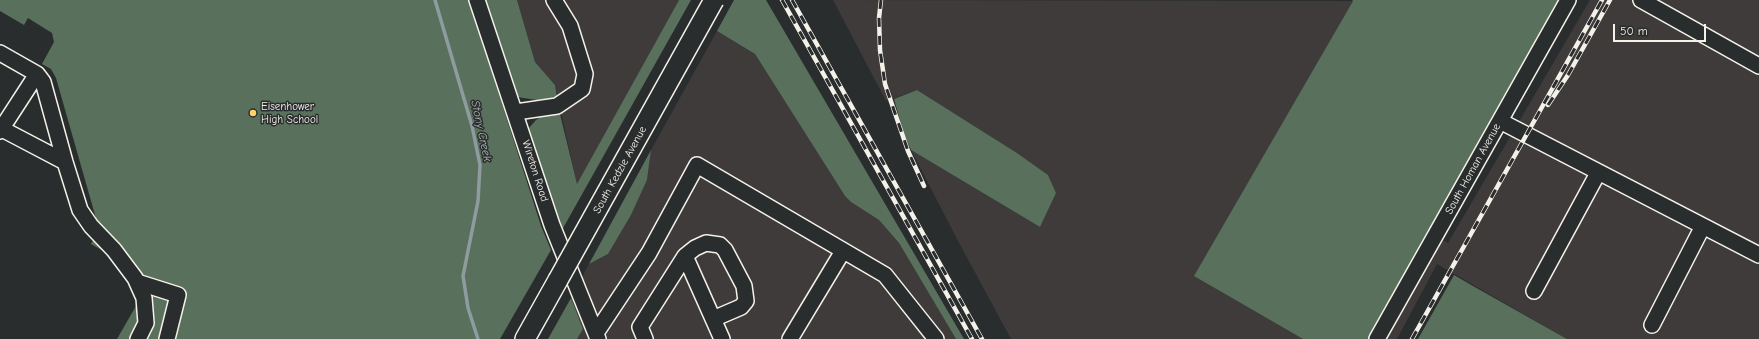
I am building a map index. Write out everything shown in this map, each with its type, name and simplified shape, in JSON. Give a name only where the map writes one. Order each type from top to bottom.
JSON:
[{"type":"main road","name":"South Kedzie Avenue","points":[[525,339],[714,0]]},
{"type":"street","name":"Wireton Road","points":[[477,0],[516,112],[552,225],[597,336]]},
{"type":"street","points":[[516,112],[556,106],[582,89],[585,74],[570,26],[554,0]]},
{"type":"street","name":"South Homan Avenue","points":[[1377,339],[1568,0]]},
{"type":"street","points":[[1641,0],[1759,66]]},
{"type":"street","points":[[0,53],[37,74],[45,87],[65,162],[80,210],[91,226],[114,250],[137,282],[144,298],[146,323],[138,339]]},
{"type":"street","points":[[37,74],[6,110],[1,130],[65,162]]},
{"type":"street","points":[[1500,121],[1759,255]]},
{"type":"street","points":[[597,336],[648,253],[697,165],[885,275],[936,339]]},
{"type":"street","points":[[1534,291],[1598,173]]},
{"type":"street","points":[[1652,325],[1703,226]]},
{"type":"street","points":[[645,339],[640,327],[685,256],[695,248],[706,243],[720,245],[725,250],[744,286],[746,302],[741,307],[713,319]]},
{"type":"street","points":[[790,339],[843,251]]},
{"type":"street","points":[[685,256],[722,339]]},
{"type":"street","points":[[137,282],[178,295],[168,339]]},
{"type":"shaded area","points":[[517,0],[679,0],[577,185],[555,85],[535,62]]},
{"type":"shaded area","points":[[833,0],[1353,1],[1195,276],[1303,339],[1011,339],[911,150],[1040,227],[1056,193],[1048,175],[1017,153],[917,90],[886,101]]},
{"type":"shaded area","points":[[1590,0],[1759,0],[1759,339],[1567,339],[1437,264],[1397,339],[1370,339],[1429,232],[1448,243]]},
{"type":"shaded area","points":[[717,31],[755,54],[845,196],[851,202],[879,220],[899,243],[956,339],[577,339],[583,329],[571,298],[589,264],[608,254],[631,215],[647,180],[651,150]]},
{"type":"green space","name":"Eisenhower High School","points":[[0,0],[469,0],[541,226],[551,250],[500,339],[117,339],[140,299],[125,263],[91,244],[99,229],[56,78],[51,69],[42,64],[54,42],[52,33],[28,18],[24,25],[0,11]]},
{"type":"green space","points":[[483,0],[517,0],[535,62],[555,85],[557,97],[537,100],[517,97]]},
{"type":"green space","points":[[679,0],[691,0],[562,230],[525,135],[536,120],[545,114],[559,110],[577,184]]},
{"type":"green space","points":[[734,0],[766,0],[964,339],[956,339],[899,243],[879,220],[851,202],[845,196],[755,54],[717,31]]},
{"type":"green space","points":[[1352,0],[1559,0],[1370,339],[1303,339],[1194,276],[1353,1]]},
{"type":"green space","points":[[917,90],[1017,153],[1048,175],[1056,193],[1040,227],[911,150],[904,134],[894,99]]},
{"type":"green space","points":[[651,150],[647,180],[631,215],[608,254],[589,264]]},
{"type":"green space","points":[[1454,275],[1473,286],[1567,339],[1418,339]]},
{"type":"green space","points":[[571,298],[583,329],[577,339],[548,339]]},
{"type":"waterway","name":"Stony Creek","points":[[435,0],[472,126],[480,165],[478,201],[463,276],[468,308],[478,339]]},
{"type":"railway","points":[[782,0],[972,339]]},
{"type":"railway","points":[[792,0],[982,339]]},
{"type":"railway","points":[[881,0],[879,18],[880,50],[885,84],[908,151],[924,186]]},
{"type":"railway","points":[[1412,339],[1602,0]]},
{"type":"railway","points":[[1548,105],[1568,75],[1610,0]]},
{"type":"place","name":"Eisenhower High School","points":[[253,113]]}]
